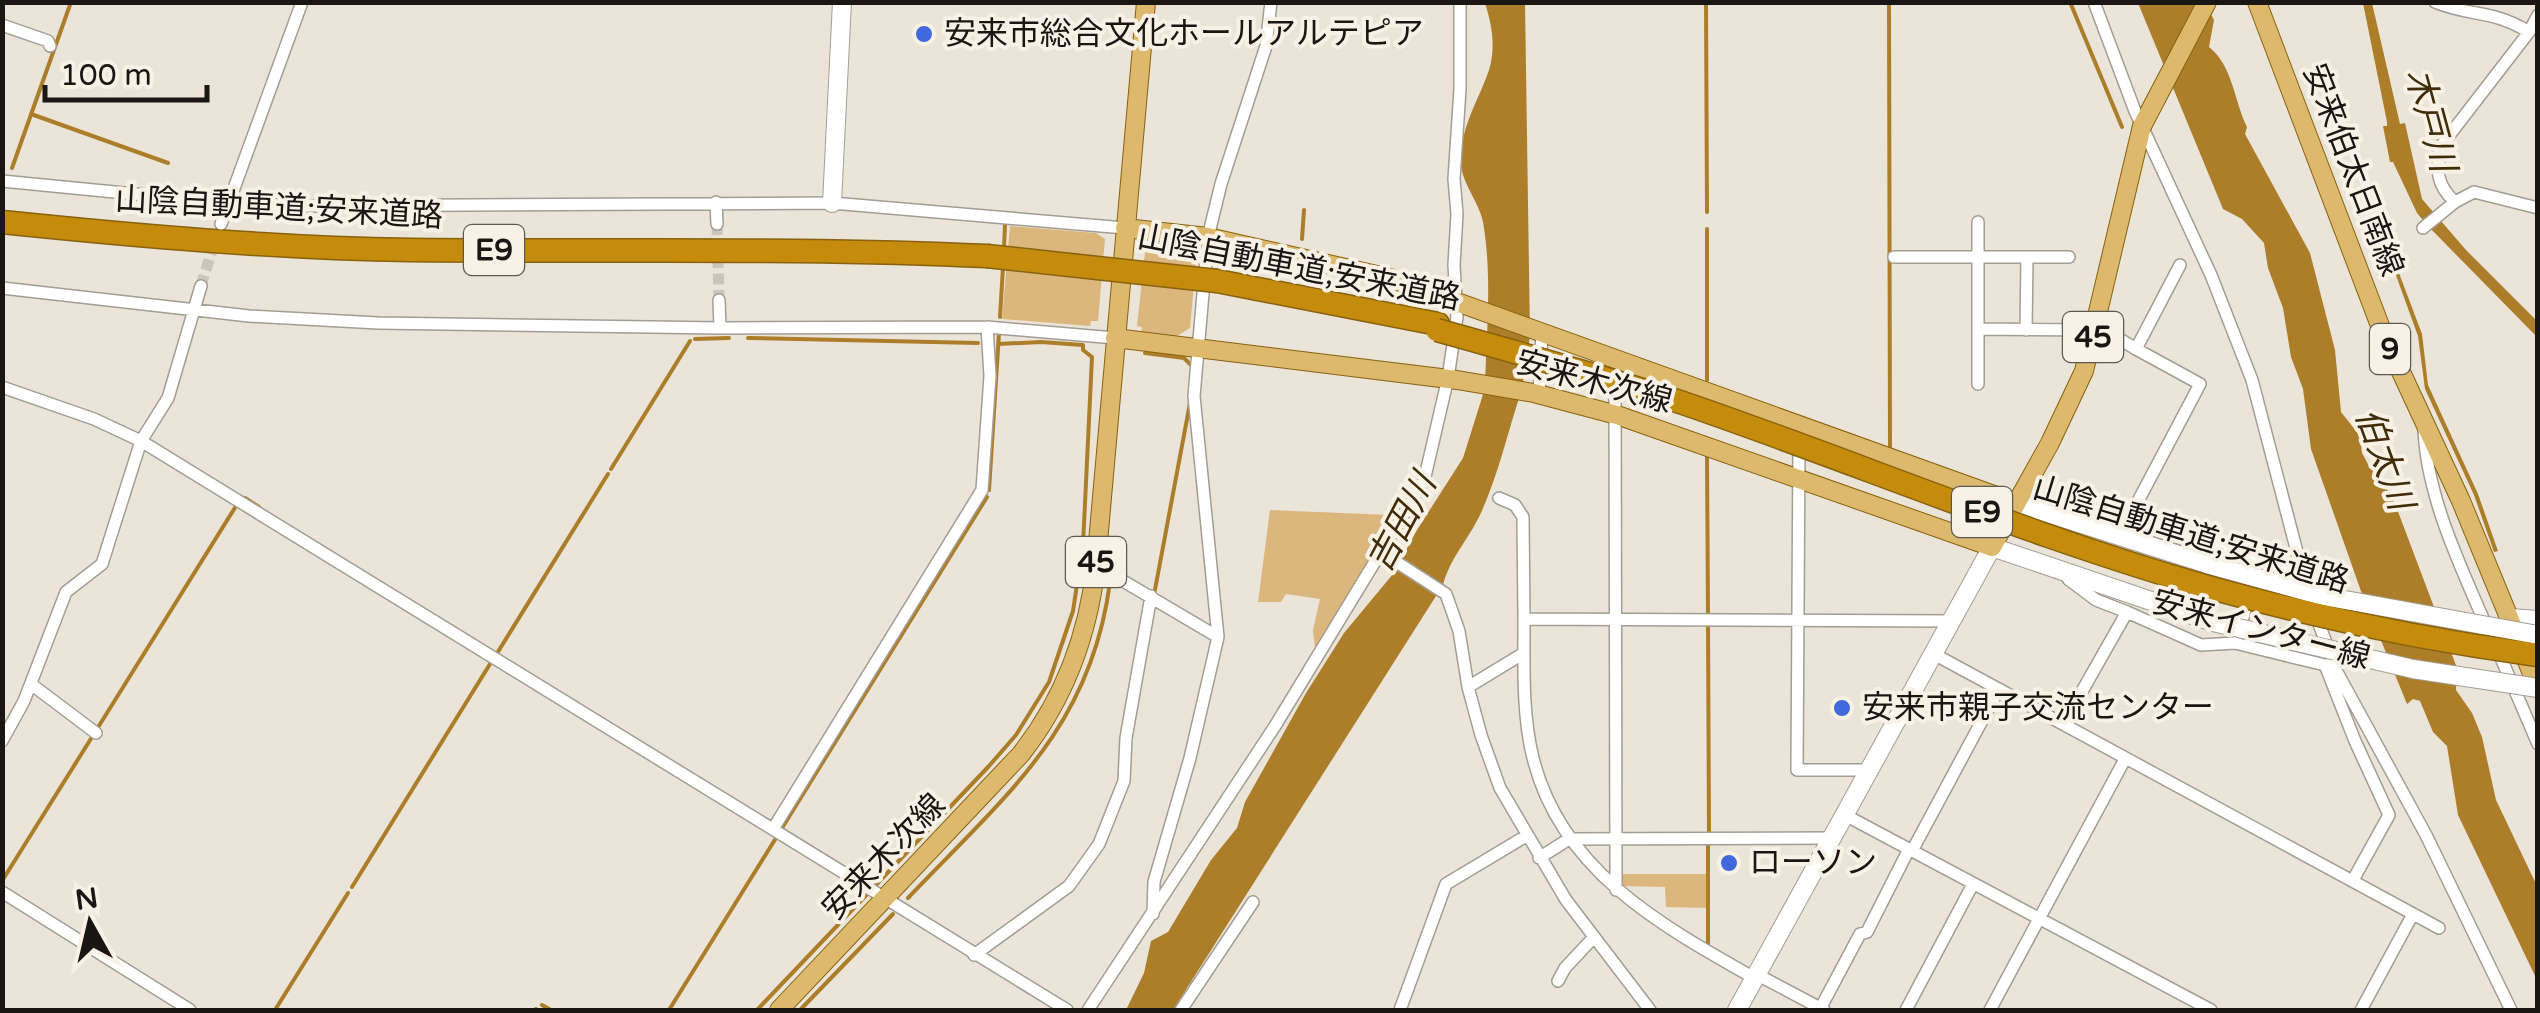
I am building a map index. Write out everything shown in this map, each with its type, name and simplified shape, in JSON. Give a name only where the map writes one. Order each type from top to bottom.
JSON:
[{"type":"highway","name":"山陰自動車道;安来道路","points":[[2,225],[330,248],[872,250],[1217,284],[1438,327],[1627,378],[2095,545],[2214,582],[2378,623],[2538,652]]},
{"type":"main road","points":[[832,203],[842,2]]},
{"type":"main road","name":"安来木次線","points":[[779,1010],[1021,754],[1049,714],[1077,655],[1096,566],[1146,2]]},
{"type":"main road","name":"45","points":[[1992,547],[2073,398],[2095,330],[2145,118],[2207,2]]},
{"type":"main road","name":"安来伯太日南線","points":[[2258,2],[2382,331],[2441,456],[2538,688]]},
{"type":"main road","name":"安来木次線","points":[[1126,228],[1208,236],[1339,264],[1459,302],[2016,504]]},
{"type":"main road","name":"安来木次線","points":[[1115,338],[1453,379],[1537,393],[1617,415],[1992,547]]},
{"type":"main road","name":"安来インター線","points":[[2016,504],[2322,596],[2538,635]]},
{"type":"main road","points":[[1737,1010],[1992,547]]},
{"type":"main road","name":"安来インター線","points":[[1992,547],[2213,622],[2349,656],[2538,688]]},
{"type":"main road","points":[[2510,618],[2538,620]]},
{"type":"street","points":[[220,224],[302,2]]},
{"type":"street","points":[[1153,914],[1154,882],[1190,758],[1218,637],[1194,408],[1208,236],[1266,46],[1270,2]]},
{"type":"street","points":[[1088,1010],[1275,726],[1424,481],[1453,379],[1459,302],[1454,178],[1460,2]]},
{"type":"street","points":[[2094,2],[2211,274],[2252,380],[2294,570],[2354,741],[2389,815],[2353,880]]},
{"type":"street","points":[[2434,2],[2458,12],[2501,16],[2529,32]]},
{"type":"street","points":[[2455,202],[2439,184],[2436,169],[2441,146],[2538,15]]},
{"type":"street","points":[[2,25],[48,41],[50,46]]},
{"type":"street","points":[[2,181],[227,203],[421,208],[832,203],[1126,228]]},
{"type":"street","points":[[2423,228],[2474,192],[2538,208]]},
{"type":"street","points":[[716,202],[718,224]]},
{"type":"street","points":[[1978,222],[1978,384]]},
{"type":"street","points":[[1894,257],[2069,257]]},
{"type":"street","points":[[2026,330],[2027,257]]},
{"type":"street","points":[[2136,349],[2180,265]]},
{"type":"street","points":[[2,741],[30,684],[66,592],[102,564],[142,441],[168,398],[201,286]]},
{"type":"street","points":[[2,288],[193,311],[378,323],[986,327],[1115,338]]},
{"type":"street","points":[[718,300],[720,328]]},
{"type":"street","points":[[773,829],[982,490],[990,376],[986,327]]},
{"type":"street","points":[[1978,330],[2108,332],[2200,384],[2127,522]]},
{"type":"street","points":[[1537,393],[1541,332]]},
{"type":"street","points":[[1614,358],[1616,890]]},
{"type":"street","points":[[2,387],[94,418],[142,441],[1067,1010]]},
{"type":"street","points":[[1799,424],[1798,770],[1868,770]]},
{"type":"street","points":[[2424,426],[2426,461],[2456,554],[2538,744]]},
{"type":"street","points":[[1499,498],[1515,506],[1523,518],[1526,710],[1532,757],[1544,792],[1569,838],[1616,890],[1672,932],[1822,1010],[1860,934],[1866,932],[1999,689]]},
{"type":"street","points":[[2091,528],[2104,518],[2127,522],[2258,563],[2294,570]]},
{"type":"street","points":[[1382,553],[1446,594],[1459,631],[1468,687],[1500,788],[1540,858],[1650,1010]]},
{"type":"street","points":[[2235,644],[2258,563]]},
{"type":"street","points":[[1096,566],[1218,637]]},
{"type":"street","points":[[2067,572],[2068,579],[2096,600],[2201,645],[2235,644],[2330,671],[2426,835],[2511,1010]]},
{"type":"street","points":[[974,955],[1069,886],[1099,844],[1124,780],[1126,738],[1152,596]]},
{"type":"street","points":[[2064,724],[2127,612]]},
{"type":"street","points":[[1524,620],[1952,621]]},
{"type":"street","points":[[1932,653],[2439,928]]},
{"type":"street","points":[[1468,687],[1524,654]]},
{"type":"street","points":[[30,684],[96,733]]},
{"type":"street","points":[[1990,1010],[2125,759]]},
{"type":"street","points":[[1845,815],[2212,1010]]},
{"type":"street","points":[[1400,1010],[1446,884],[1526,836]]},
{"type":"street","points":[[1540,858],[1569,838],[1832,838]]},
{"type":"street","points":[[1906,1010],[1973,884]]},
{"type":"street","points":[[2,892],[190,1010]]},
{"type":"street","points":[[1180,1010],[1253,902]]},
{"type":"street","points":[[2361,1010],[2413,914]]},
{"type":"street","points":[[1558,981],[1594,937]]},
{"type":"shaded area","points":[[1485,3],[1525,3],[1530,336],[1522,388],[1485,382],[1486,242],[1481,215],[1461,165],[1466,128],[1491,61],[1492,36]]},
{"type":"shaded area","points":[[2138,3],[2205,3],[2214,20],[2209,47],[2228,74],[2247,127],[2245,134],[2310,253],[2335,350],[2341,412],[2360,436],[2362,453],[2394,501],[2457,668],[2456,690],[2482,737],[2496,800],[2537,886],[2537,980],[2458,815],[2447,746],[2433,732],[2420,701],[2413,699],[2407,704],[2362,594],[2311,449],[2303,389],[2291,357],[2283,308],[2268,268],[2264,243],[2242,219],[2223,209]]},
{"type":"shaded area","points":[[2363,3],[2372,3],[2422,199],[2537,321],[2537,337],[2427,225],[2390,162],[2383,126],[2387,122]]},
{"type":"shaded area","points":[[1010,226],[1096,233],[1105,239],[1098,321],[1091,321],[1090,326],[1002,319]]},
{"type":"shaded area","points":[[1150,239],[1180,241],[1196,262],[1190,328],[1174,338],[1141,334],[1142,327],[1137,326],[1146,243]]},
{"type":"shaded area","points":[[2388,244],[2422,334],[2428,385],[2478,494],[2498,551],[2494,552],[2474,495],[2425,389],[2418,336],[2385,245]]},
{"type":"shaded area","points":[[1485,388],[1520,395],[1486,500],[1443,585],[1173,1010],[1126,1010],[1144,973],[1151,941],[1168,932],[1211,860],[1237,828],[1245,802],[1306,693],[1344,633],[1393,574],[1463,458]]},
{"type":"shaded area","points":[[1270,510],[1390,515],[1390,525],[1315,649],[1313,630],[1320,599],[1286,594],[1281,602],[1258,602]]},
{"type":"shaded area","points":[[1619,874],[1708,874],[1708,908],[1666,907],[1665,887],[1620,886]]},
{"type":"waterway","points":[[12,168],[71,2]]},
{"type":"waterway","points":[[1706,2],[1707,212]]},
{"type":"waterway","points":[[1889,2],[1890,448]]},
{"type":"waterway","points":[[2070,2],[2122,127]]},
{"type":"waterway","points":[[31,114],[168,163]]},
{"type":"waterway","points":[[1302,239],[1304,210]]},
{"type":"waterway","points":[[1004,248],[1005,225]]},
{"type":"waterway","points":[[1707,229],[1707,380]]},
{"type":"waterway","points":[[1000,317],[1003,267]]},
{"type":"waterway","points":[[989,490],[999,333]]},
{"type":"waterway","points":[[695,339],[729,338]]},
{"type":"waterway","points":[[748,338],[978,343]]},
{"type":"waterway","points":[[611,469],[690,341]]},
{"type":"waterway","points":[[757,1010],[989,766],[1016,735],[1049,682],[1073,611],[1083,545],[1092,357],[1083,345],[998,344]]},
{"type":"waterway","points":[[1145,353],[1184,358],[1191,365]]},
{"type":"waterway","points":[[1154,595],[1190,403]]},
{"type":"waterway","points":[[1707,456],[1708,616]]},
{"type":"waterway","points":[[496,655],[608,474]]},
{"type":"waterway","points":[[782,828],[987,497]]},
{"type":"waterway","points":[[97,729],[236,506],[245,498],[259,507]]},
{"type":"waterway","points":[[908,898],[1009,792],[1063,720],[1084,679],[1100,634],[1110,582]]},
{"type":"waterway","points":[[1708,622],[1709,832]]},
{"type":"waterway","points":[[352,887],[490,664]]},
{"type":"waterway","points":[[2,881],[92,737]]},
{"type":"waterway","points":[[669,1010],[776,838]]},
{"type":"waterway","points":[[1708,843],[1708,947]]},
{"type":"waterway","points":[[275,1010],[348,893]]},
{"type":"waterway","points":[[800,1010],[893,914]]},
{"type":"waterway","points":[[542,1005],[551,1010]]},
{"type":"tunnel","points":[[717,224],[719,300]]},
{"type":"tunnel","points":[[201,286],[216,237]]},
{"type":"place","name":"安来市総合文化ホールアルテピア","points":[[924,34]]},
{"type":"place","name":"安来市親子交流センター","points":[[1842,708]]},
{"type":"place","name":"ローソン","points":[[1729,863]]},
{"type":"water label","name":"木戸川","points":[[2430,120]]},
{"type":"water label","name":"伯太川","points":[[2384,459]]},
{"type":"water label","name":"吉田川","points":[[1402,523]]}]
